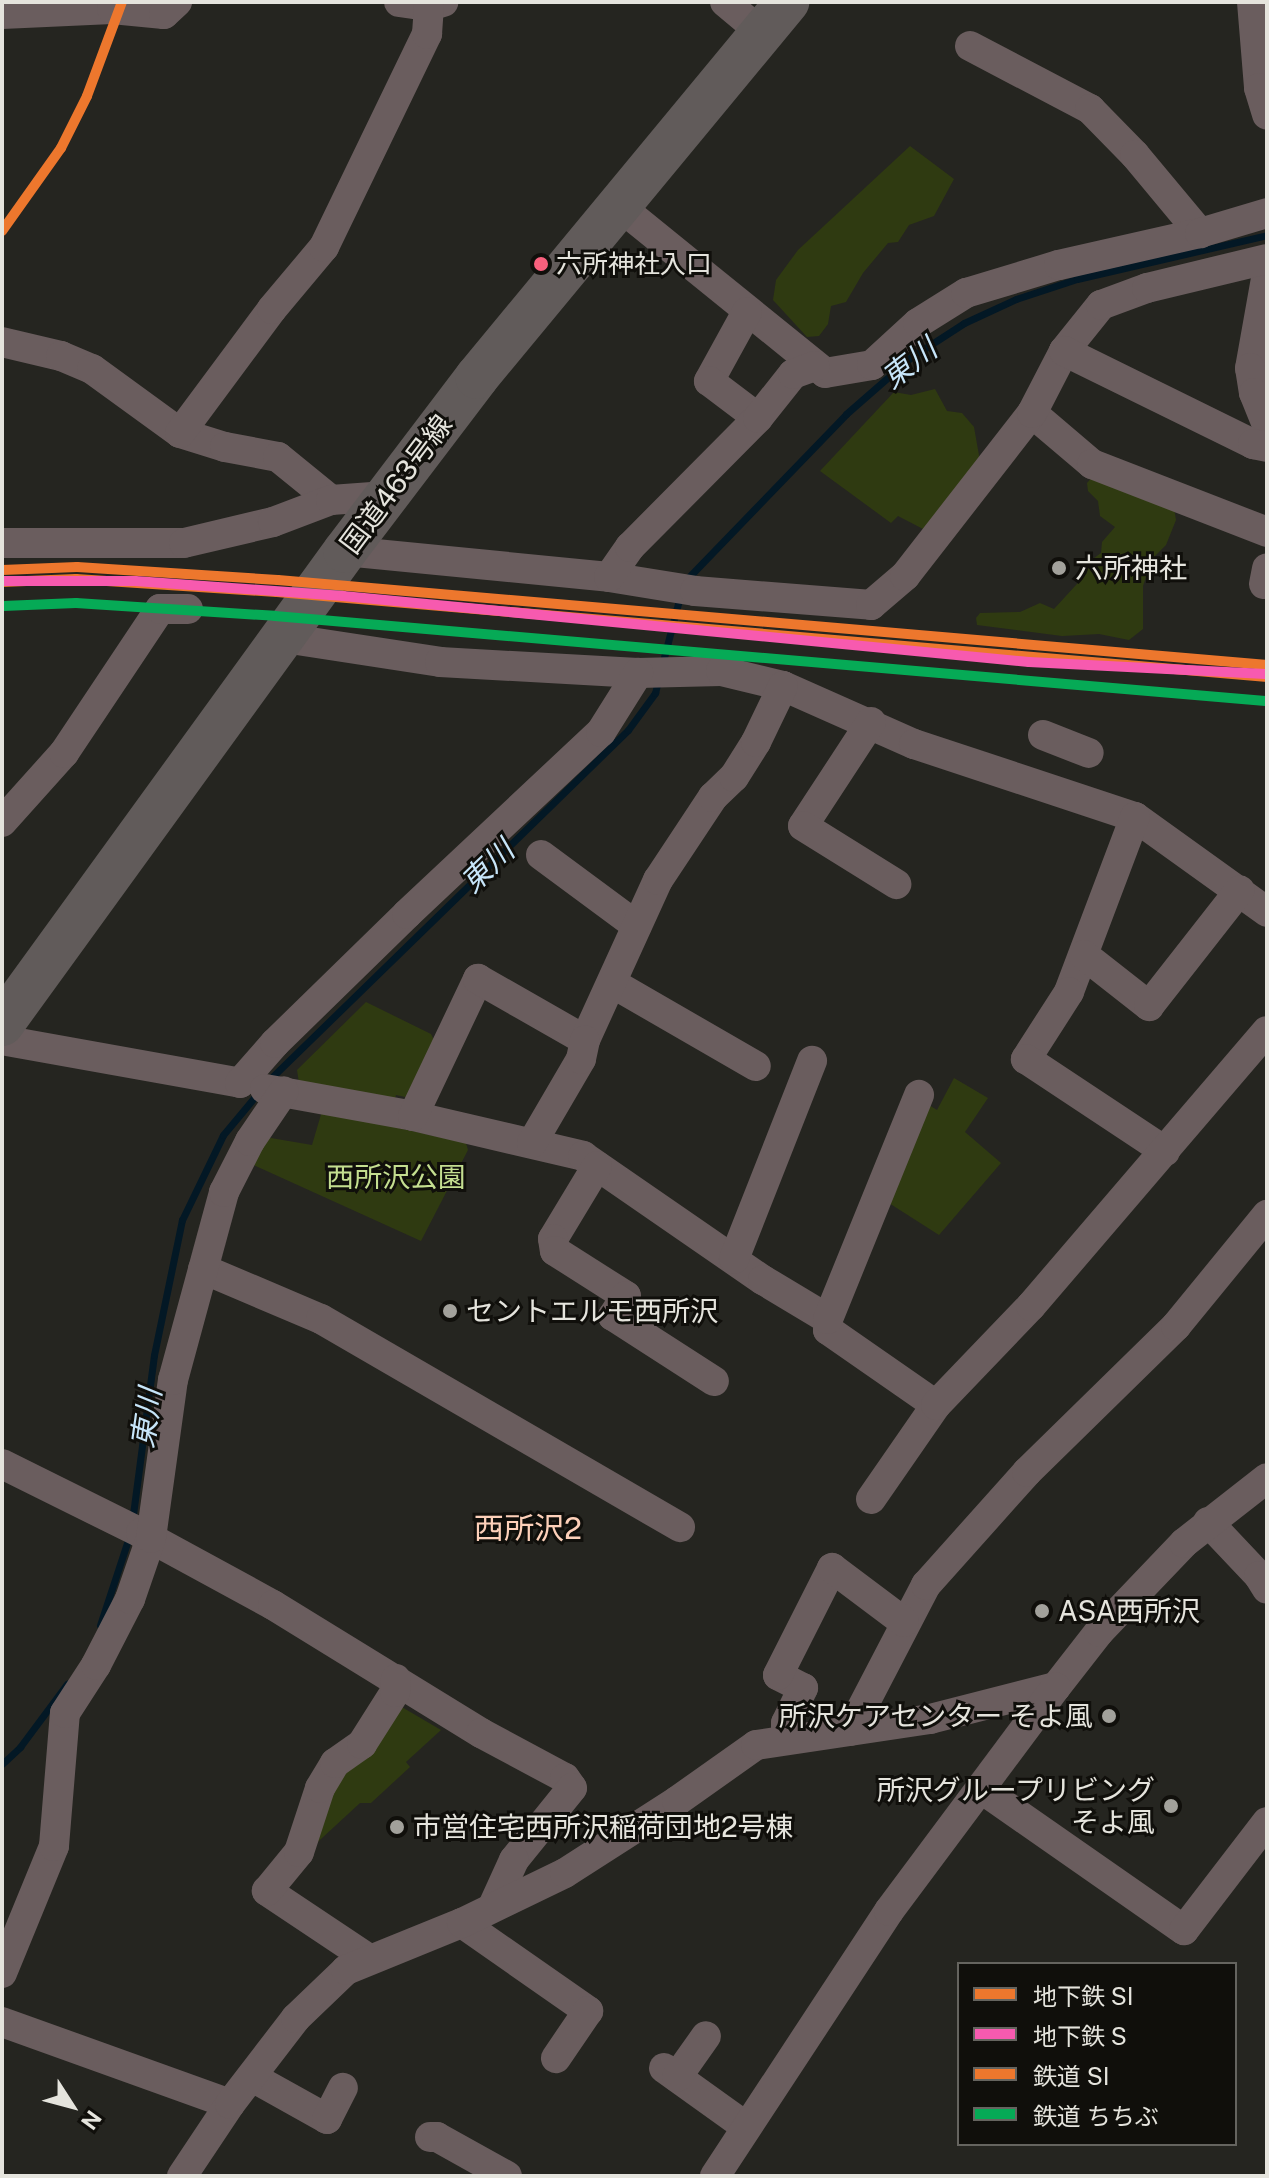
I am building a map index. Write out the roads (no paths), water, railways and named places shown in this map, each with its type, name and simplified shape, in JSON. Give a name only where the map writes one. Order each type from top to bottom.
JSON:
[{"type":"highway","name":"国道463号線","points":[[2,1024],[345,551],[477,377],[775,17]]},
{"type":"street","points":[[2,14],[112,9],[164,14],[177,2]]},
{"type":"street","points":[[725,2],[775,17]]},
{"type":"street","points":[[1252,2],[1259,88],[1267,115]]},
{"type":"street","points":[[180,433],[272,309],[324,247],[427,34],[424,3]]},
{"type":"street","points":[[970,46],[1090,109],[1135,155],[1200,233]]},
{"type":"street","points":[[619,206],[825,373],[872,365],[918,323],[966,293],[1059,265],[1200,233],[1267,213]]},
{"type":"street","points":[[345,551],[609,577],[681,589],[871,605],[905,576],[1032,413],[1064,351],[1101,305],[1147,288],[1267,259]]},
{"type":"street","points":[[1267,273],[1250,368],[1254,393],[1267,425]]},
{"type":"street","points":[[747,312],[709,381],[758,418]]},
{"type":"street","points":[[2,342],[61,356],[92,369],[180,433],[225,447],[278,457],[331,500]]},
{"type":"street","points":[[1064,351],[1253,444],[1267,447]]},
{"type":"street","points":[[609,577],[630,547],[758,418],[793,374],[815,366]]},
{"type":"street","points":[[1032,413],[1092,464],[1267,532]]},
{"type":"street","points":[[2,543],[184,543],[273,522],[331,500],[386,496]]},
{"type":"street","points":[[2,822],[64,753],[160,609],[188,609]]},
{"type":"street","points":[[284,638],[440,662],[654,672],[721,671],[783,686],[932,751],[1135,817],[1267,912]]},
{"type":"street","points":[[2,1973],[54,1846],[65,1713],[96,1665],[130,1599],[139,1532],[173,1380],[224,1192],[250,1141],[261,1088],[275,1043],[601,732],[654,672]]},
{"type":"street","points":[[532,1143],[581,1059],[585,1040],[658,880],[713,797],[734,777],[756,742],[783,686]]},
{"type":"street","points":[[871,722],[803,826],[896,884]]},
{"type":"street","points":[[1043,735],[1089,753]]},
{"type":"street","points":[[1135,817],[1069,992],[1026,1059],[1165,1151]]},
{"type":"street","points":[[541,855],[637,926]]},
{"type":"street","points":[[1084,955],[1149,1006],[1240,890]]},
{"type":"street","points":[[413,1116],[478,979],[585,1040]]},
{"type":"street","points":[[612,983],[756,1066]]},
{"type":"street","points":[[871,1499],[936,1405],[1031,1306],[1267,1031]]},
{"type":"street","points":[[2,1040],[413,1116],[583,1156],[828,1319]]},
{"type":"street","points":[[734,1259],[812,1061]]},
{"type":"street","points":[[919,1095],[828,1319],[828,1330],[936,1405]]},
{"type":"street","points":[[597,1166],[553,1239],[555,1251],[626,1296],[613,1316],[714,1381]]},
{"type":"street","points":[[850,1731],[904,1622],[926,1585],[1027,1472],[1176,1326],[1267,1215]]},
{"type":"street","points":[[203,1269],[321,1319],[680,1527]]},
{"type":"street","points":[[2,1464],[139,1532],[396,1679],[481,1733],[565,1778],[572,1788],[514,1860],[493,1906]]},
{"type":"street","points":[[715,2176],[889,1911],[1099,1632],[1208,1522],[1267,1478]]},
{"type":"street","points":[[1208,1522],[1259,1576],[1267,1589]]},
{"type":"street","points":[[786,1740],[786,1723],[803,1688],[778,1675],[832,1568],[904,1622]]},
{"type":"street","points":[[369,1959],[267,1891],[299,1852],[320,1788],[335,1763],[362,1744],[395,1692],[396,1679]]},
{"type":"street","points":[[182,2176],[230,2104],[296,2018],[346,1970],[462,1923],[553,1879],[620,1840],[756,1745],[930,1719],[1056,1687]]},
{"type":"street","points":[[983,1790],[1184,1930],[1267,1822]]},
{"type":"street","points":[[462,1923],[588,2011],[556,2058]]},
{"type":"street","points":[[2,2022],[230,2104]]},
{"type":"street","points":[[706,2036],[671,2073],[745,2126]]},
{"type":"street","points":[[252,2077],[327,2119],[343,2088]]},
{"type":"street","points":[[430,2137],[437,2137],[507,2176]]},
{"type":"waterway","name":"東川","points":[[685,581],[846,414],[910,358],[964,323],[1016,299],[1077,279],[1267,235]]},
{"type":"waterway","name":"東川","points":[[662,665],[680,596]]},
{"type":"waterway","name":"東川","points":[[269,1080],[628,730],[655,693],[658,681]]},
{"type":"waterway","name":"東川","points":[[132,1522],[154,1355],[182,1220],[223,1135],[258,1093]]},
{"type":"waterway","name":"東川","points":[[100,1625],[130,1534]]},
{"type":"waterway","name":"東川","points":[[2,1764],[20,1747],[67,1684]]},
{"type":"metro line","name":"SI","points":[[2,582],[76,579],[277,592],[1267,677]]},
{"type":"metro line","name":"S","points":[[2,581],[135,581],[343,596],[1029,662],[1266,674]]},
{"type":"rail line","name":"SI","points":[[2,231],[61,148],[87,96],[122,2]]},
{"type":"rail line","name":"SI","points":[[2,570],[77,567],[278,580],[1267,665]]},
{"type":"rail line","name":"ちちぶ","points":[[3,606],[76,603],[275,616],[1265,701]]},
{"type":"place","name":"六所神社入口","points":[[541,264]]},
{"type":"place","name":"六所神社","points":[[1059,568]]},
{"type":"place","name":"セントエルモ西所沢","points":[[450,1311]]},
{"type":"place","name":"ASA西所沢","points":[[1042,1611]]},
{"type":"place","name":"所沢ケアセンター そよ風","points":[[1109,1716]]},
{"type":"place","name":"所沢グループリビング そよ風","points":[[1171,1806]]},
{"type":"place","name":"市営住宅西所沢稲荷団地2号棟","points":[[397,1827]]},
{"type":"district","name":"西所沢2","points":[[528,1528]]},
{"type":"park label","name":"西所沢公園","points":[[396,1177]]}]
